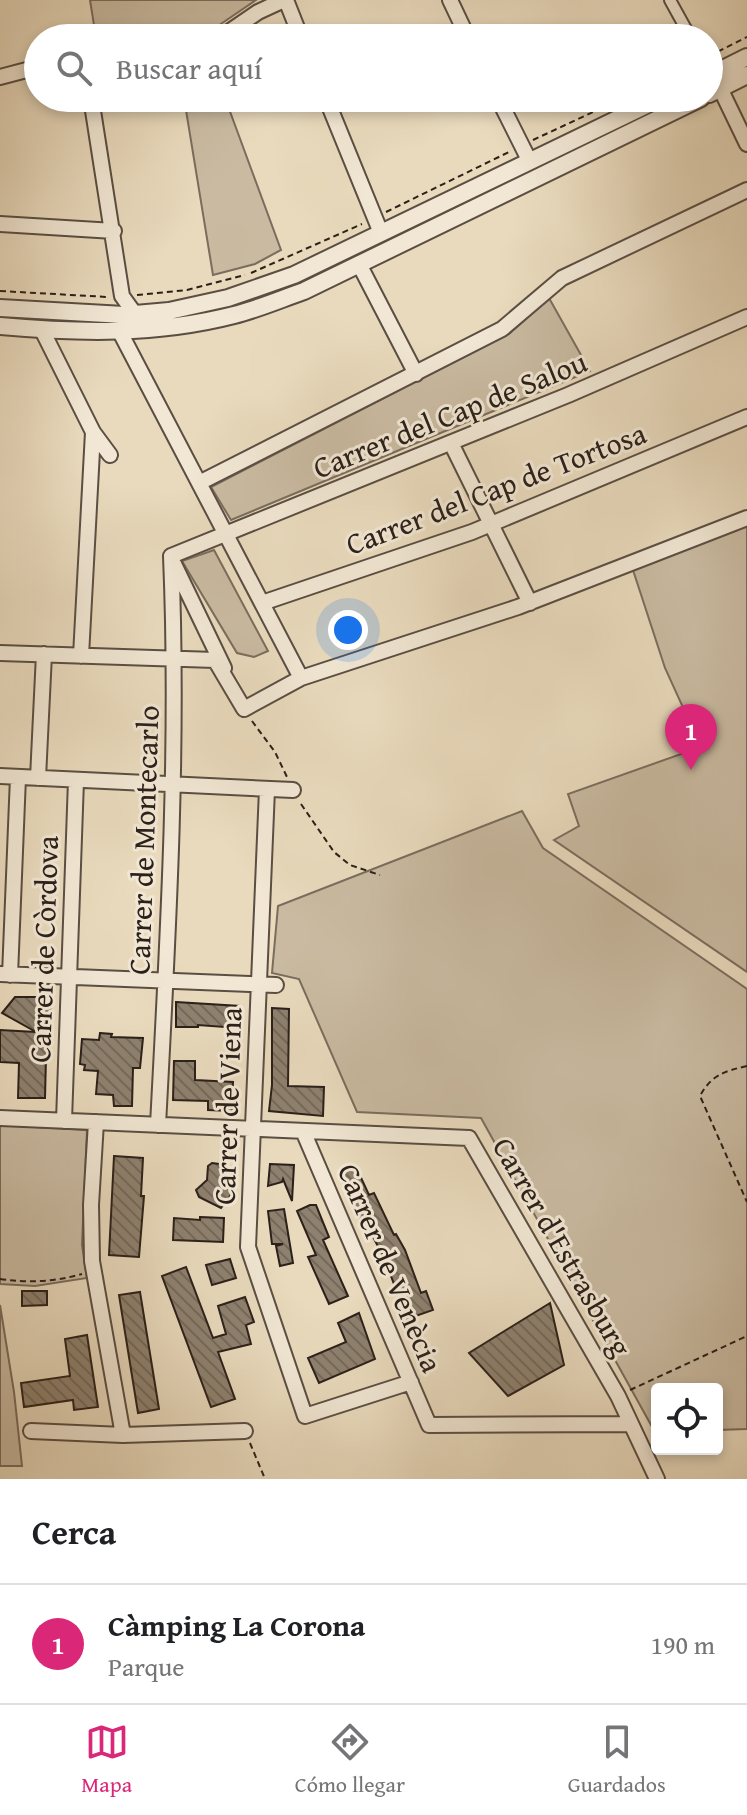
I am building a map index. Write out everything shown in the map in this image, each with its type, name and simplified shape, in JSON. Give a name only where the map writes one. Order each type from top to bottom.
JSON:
[{"type":"street","points":[[240,24],[285,0],[295,24]]},
{"type":"street","points":[[450,0],[461,24]]},
{"type":"street","points":[[670,0],[683,24]]},
{"type":"street","points":[[723,73],[747,57]]},
{"type":"street","points":[[0,77],[24,71]]},
{"type":"street","points":[[723,78],[747,75]]},
{"type":"street","points":[[723,100],[747,144]]},
{"type":"street","points":[[93,112],[122,296],[135,314]]},
{"type":"street","points":[[332,112],[378,226]]},
{"type":"street","points":[[505,112],[525,153]]},
{"type":"street","points":[[0,308],[135,314],[169,311],[228,298],[294,275],[378,226],[525,153],[626,112]]},
{"type":"street","points":[[0,326],[120,332],[169,328],[235,315],[304,291],[672,112]]},
{"type":"street","points":[[199,483],[502,329],[562,278],[747,190]]},
{"type":"street","points":[[0,224],[114,231]]},
{"type":"street","points":[[359,264],[416,374]]},
{"type":"street","name":"Carrer del Cap de Salou","points":[[171,556],[451,443],[747,317]]},
{"type":"street","points":[[42,330],[93,432],[110,455]]},
{"type":"street","points":[[120,332],[301,678]]},
{"type":"street","name":"Carrer del Cap de Tortosa","points":[[262,603],[491,525],[747,417]]},
{"type":"street","points":[[81,656],[93,432]]},
{"type":"street","points":[[451,443],[530,603]]},
{"type":"street","points":[[244,709],[301,678],[530,603],[747,518]]},
{"type":"street","points":[[171,556],[244,709]]},
{"type":"street","name":"Carrer de Montecarlo","points":[[158,1125],[166,981],[175,659],[171,556]]},
{"type":"street","points":[[0,653],[215,660],[244,709]]},
{"type":"street","points":[[38,778],[44,654]]},
{"type":"street","points":[[0,776],[293,790]]},
{"type":"street","points":[[18,777],[5,974],[276,985]]},
{"type":"street","name":"Carrer de Còrdova","points":[[64,1121],[76,780]]},
{"type":"street","name":"Carrer de Viena","points":[[267,789],[248,1247],[305,1416],[411,1382]]},
{"type":"street","points":[[0,1118],[303,1131]]},
{"type":"street","points":[[96,1122],[91,1205],[94,1270],[123,1435]]},
{"type":"street","name":"Carrer d'Estrasburg","points":[[303,1131],[469,1138],[618,1396],[657,1479]]},
{"type":"street","name":"Carrer de Venècia","points":[[303,1131],[429,1425],[631,1424]]},
{"type":"street","points":[[31,1431],[123,1435],[245,1431]]},
{"type":"path","points":[[723,49],[747,37]]},
{"type":"path","points":[[0,291],[122,296],[187,290],[248,275],[378,226],[525,153],[598,112]]},
{"type":"path","points":[[244,709],[275,752],[293,790],[334,852],[350,865],[380,875]]},
{"type":"path","points":[[747,1066],[725,1071],[709,1080],[700,1096],[747,1202]]},
{"type":"path","points":[[0,1279],[27,1283],[51,1282],[94,1270]]},
{"type":"path","points":[[618,1396],[747,1336]]},
{"type":"path","points":[[245,1431],[265,1479]]},
{"type":"shaded area","points":[[90,0],[256,0],[221,24],[94,24]]},
{"type":"shaded area","points":[[186,112],[230,112],[281,250],[255,264],[213,275]]},
{"type":"shaded area","points":[[549,298],[590,371],[231,520],[211,487],[509,334]]},
{"type":"shaded area","points":[[747,524],[747,972],[554,840],[579,826],[568,794],[701,747],[665,668],[633,570]]},
{"type":"shaded area","points":[[214,550],[268,651],[254,657],[237,653],[182,561]]},
{"type":"shaded area","points":[[522,811],[543,848],[747,989],[747,1429],[723,1430],[723,1383],[651,1383],[651,1425],[481,1118],[357,1112],[299,979],[272,973],[278,906]]},
{"type":"shaded area","points":[[0,1125],[87,1130],[82,1245],[87,1278],[35,1286],[0,1284]]},
{"type":"shaded area","points":[[0,1305],[14,1392],[22,1466],[0,1466]]},
{"type":"building","points":[[15,997],[51,997],[50,1016],[47,1016],[45,1098],[18,1098],[19,1063],[0,1062],[0,1030],[36,1032],[2,1013]]},
{"type":"building","points":[[176,1002],[240,1006],[238,1028],[176,1027]]},
{"type":"building","points":[[272,1008],[289,1009],[288,1086],[324,1087],[323,1116],[269,1111]]},
{"type":"building","points":[[100,1033],[112,1034],[111,1037],[143,1038],[140,1068],[133,1068],[132,1106],[114,1106],[113,1095],[96,1094],[98,1071],[84,1070],[85,1065],[80,1064],[82,1039],[99,1040]]},
{"type":"building","points":[[174,1061],[195,1061],[195,1080],[233,1082],[232,1111],[208,1110],[208,1101],[173,1100]]},
{"type":"building","points":[[114,1156],[143,1158],[141,1196],[144,1196],[139,1257],[109,1255]]},
{"type":"building","points":[[212,1163],[222,1168],[221,1176],[228,1180],[228,1187],[233,1192],[221,1208],[199,1197],[196,1190],[207,1180],[208,1166]]},
{"type":"building","points":[[270,1164],[294,1165],[292,1201],[283,1179],[268,1186]]},
{"type":"building","points":[[356,1167],[369,1195],[374,1193],[394,1235],[405,1250],[421,1293],[426,1291],[433,1310],[407,1319],[385,1260],[352,1200],[357,1200],[357,1192],[347,1191],[340,1175]]},
{"type":"building","points":[[316,1205],[329,1237],[323,1240],[348,1296],[329,1304],[308,1257],[316,1255],[297,1211]]},
{"type":"building","points":[[284,1209],[293,1263],[280,1266],[276,1246],[283,1244],[272,1244],[268,1211]]},
{"type":"building","points":[[200,1217],[224,1218],[223,1242],[173,1240],[174,1218],[200,1220]]},
{"type":"building","points":[[230,1259],[236,1278],[212,1285],[206,1265]]},
{"type":"building","points":[[186,1267],[213,1338],[226,1334],[218,1306],[245,1297],[254,1322],[246,1325],[251,1344],[218,1352],[235,1399],[211,1407],[162,1276]]},
{"type":"building","points":[[22,1291],[47,1291],[47,1305],[22,1306]]},
{"type":"building","points":[[140,1292],[159,1409],[138,1413],[119,1295]]},
{"type":"building","points":[[550,1303],[564,1365],[508,1396],[469,1353]]},
{"type":"building","points":[[359,1313],[375,1359],[319,1383],[308,1358],[346,1342],[338,1323]]},
{"type":"building","points":[[87,1335],[98,1407],[74,1410],[73,1400],[24,1407],[21,1383],[70,1376],[65,1339]]},
{"type":"place","name":"Càmping La Corona","points":[[691,770]]}]
